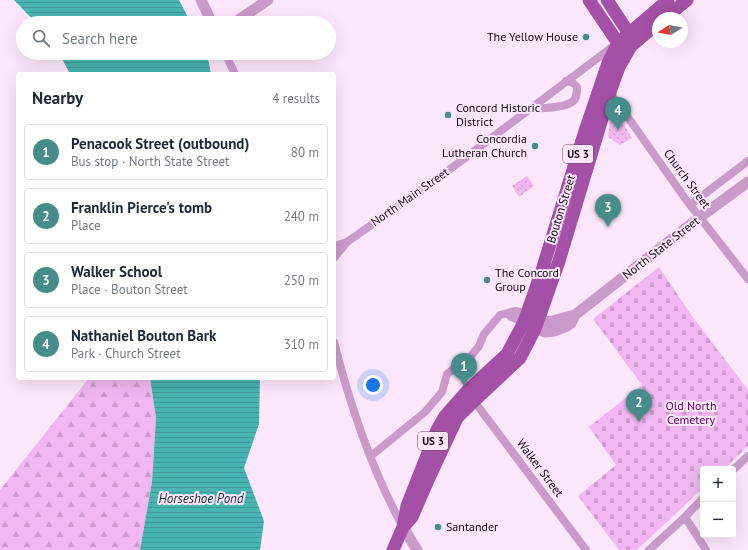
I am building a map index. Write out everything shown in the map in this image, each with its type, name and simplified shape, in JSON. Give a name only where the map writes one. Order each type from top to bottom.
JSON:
[{"type":"main road","points":[[590,0],[618,43],[631,46],[628,32],[607,0]]},
{"type":"main road","name":"US 3","points":[[628,32],[668,0]]},
{"type":"main road","points":[[672,12],[687,0]]},
{"type":"main road","name":"US 3","points":[[631,46],[652,28]]},
{"type":"main road","name":"Bouton Street","points":[[531,321],[585,131],[608,63],[618,43],[628,32]]},
{"type":"main road","name":"Bouton Street","points":[[531,321],[559,261],[610,92],[619,67],[631,46]]},
{"type":"main road","name":"US 3","points":[[403,527],[412,517],[428,478],[457,418],[520,358],[531,321]]},
{"type":"main road","name":"US 3","points":[[392,550],[403,527],[407,506],[437,430],[445,416],[468,390],[507,354],[531,321]]},
{"type":"street","points":[[201,0],[209,16]]},
{"type":"street","points":[[244,16],[268,0]]},
{"type":"street","name":"North Main Street","points":[[336,256],[347,242],[441,176],[618,43]]},
{"type":"street","points":[[228,60],[234,72]]},
{"type":"street","points":[[530,109],[563,105],[572,102],[577,96],[577,88],[574,82],[566,81]]},
{"type":"street","name":"Church Street","points":[[610,92],[690,205],[748,279]]},
{"type":"street","points":[[690,205],[748,162]]},
{"type":"street","name":"North State Street","points":[[531,321],[545,332],[565,328],[571,323],[575,315],[700,217],[748,182]]},
{"type":"street","name":"North Main Street","points":[[336,245],[347,242]]},
{"type":"street","points":[[371,456],[425,412],[442,392],[447,374],[471,356],[479,346],[484,334],[500,315],[508,314],[511,317],[531,321]]},
{"type":"street","points":[[336,349],[348,394],[371,456],[393,510],[417,550]]},
{"type":"street","name":"Walker Street","points":[[474,401],[586,550]]},
{"type":"street","points":[[736,467],[748,456]]},
{"type":"street","points":[[649,550],[700,501]]},
{"type":"street","points":[[685,517],[706,550]]},
{"type":"green space","points":[[619,121],[623,123],[632,138],[620,145],[608,137],[610,122]]},
{"type":"green space","points":[[527,176],[534,186],[519,197],[512,186]]},
{"type":"green space","name":"Old North Cemetery","points":[[659,267],[692,316],[748,390],[748,446],[727,466],[700,466],[700,491],[637,550],[619,550],[578,496],[616,465],[589,427],[642,385],[593,319]]},
{"type":"green space","points":[[87,380],[150,380],[156,418],[152,482],[140,550],[0,550],[0,490]]},
{"type":"water","points":[[14,0],[179,0],[187,16],[29,16]]},
{"type":"water","points":[[63,60],[208,60],[211,72],[69,72]]},
{"type":"water","name":"Horseshoe Pond","points":[[150,380],[260,380],[259,424],[244,468],[264,521],[260,550],[140,550],[152,482],[156,418]]},
{"type":"place","name":"The Yellow House","points":[[586,37]]},
{"type":"place","name":"Concord Historic District","points":[[448,115]]},
{"type":"place","name":"Nathaniel Bouton Bark","points":[[618,130]]},
{"type":"place","name":"Concordia Lutheran Church","points":[[535,146]]},
{"type":"place","name":"Walker School","points":[[608,227]]},
{"type":"place","name":"The Concord Group","points":[[487,280]]},
{"type":"place","name":"Penacook Street (outbound)","points":[[464,386]]},
{"type":"place","name":"Franklin Pierce's tomb","points":[[639,422]]},
{"type":"place","name":"Santander","points":[[438,527]]}]
